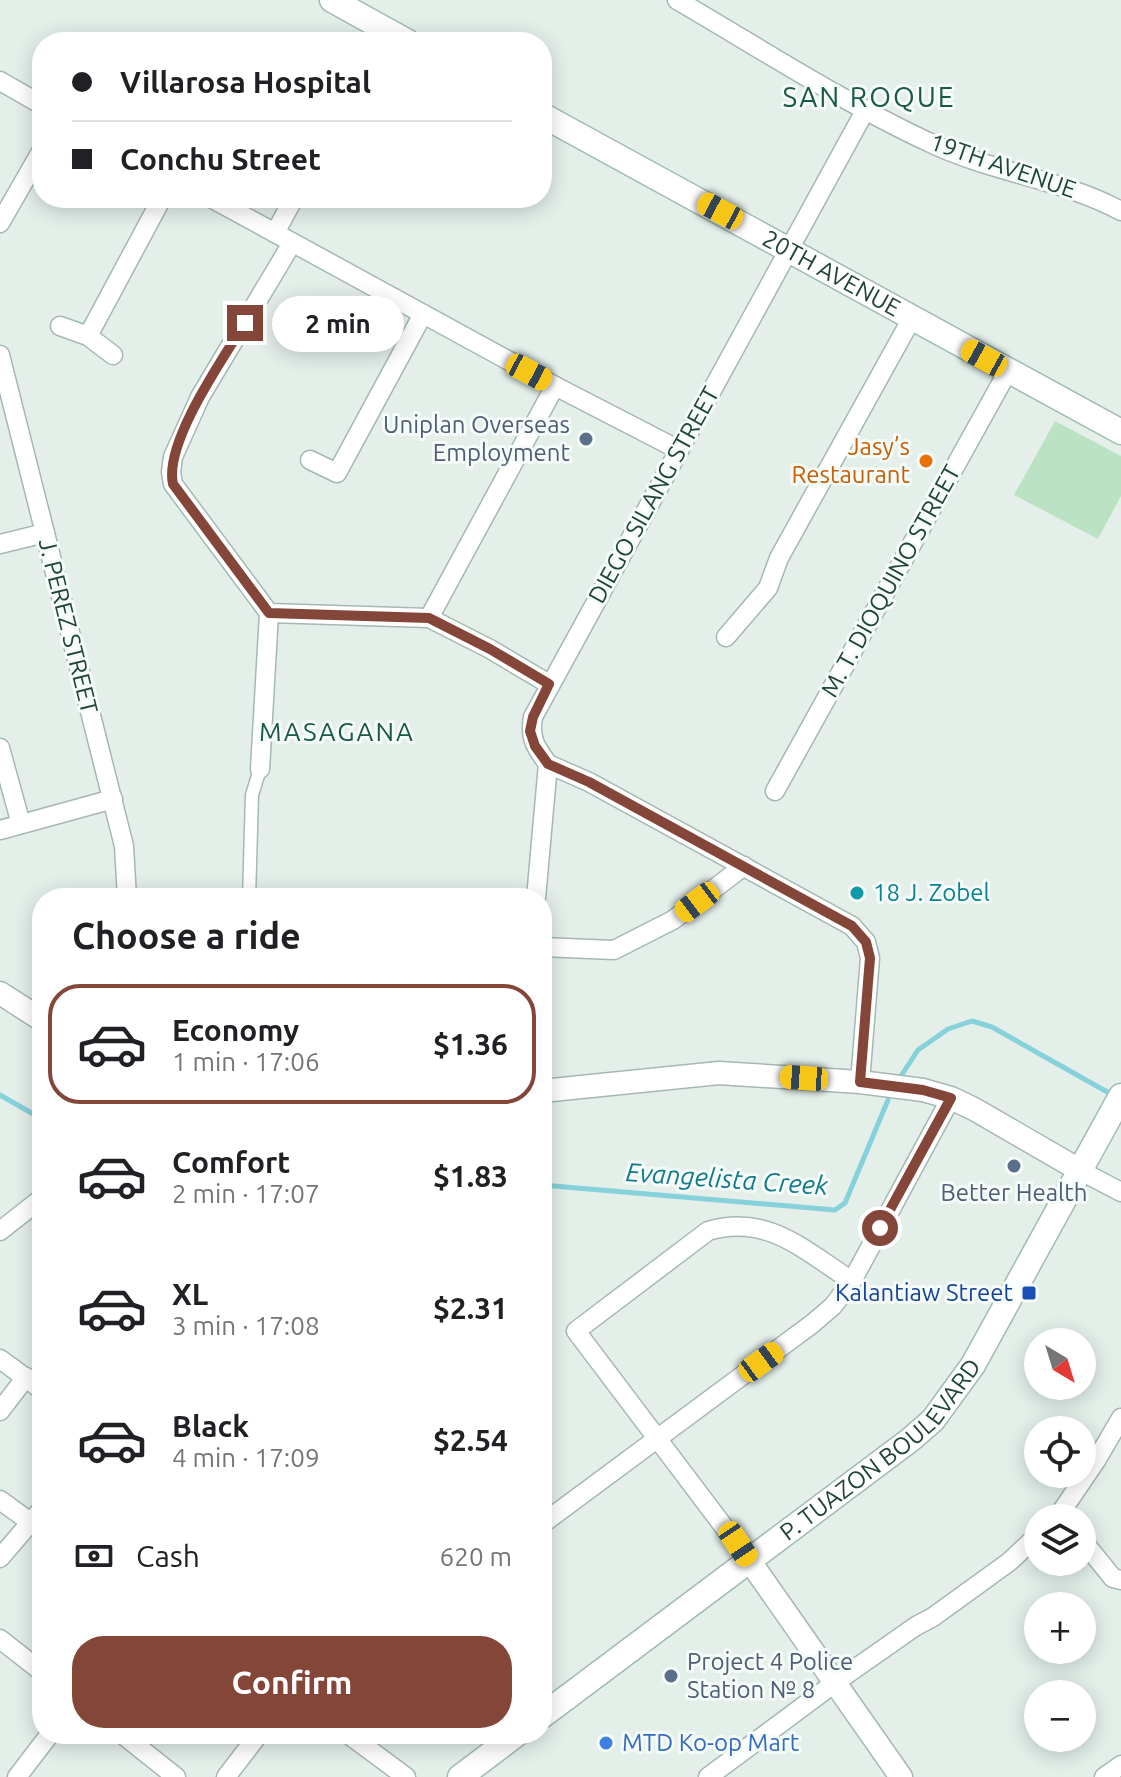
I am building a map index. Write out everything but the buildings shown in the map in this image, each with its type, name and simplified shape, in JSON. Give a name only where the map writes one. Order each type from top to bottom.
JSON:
[{"type":"main road","points":[[332,0],[376,32]]},
{"type":"main road","name":"20TH AVENUE","points":[[552,120],[1121,432]]},
{"type":"main road","name":"P. TUAZON BOULEVARD","points":[[552,1708],[933,1420],[973,1365],[1117,1103]]},
{"type":"main road","points":[[460,1777],[504,1744]]},
{"type":"street","name":"19TH AVENUE","points":[[677,0],[938,147],[1044,179],[1121,211]]},
{"type":"street","points":[[0,81],[32,99]]},
{"type":"street","name":"DIEGO SILANG STREET","points":[[548,764],[535,746],[530,731],[533,717],[549,684],[866,109]]},
{"type":"street","points":[[0,223],[32,167]]},
{"type":"street","points":[[88,336],[157,208]]},
{"type":"street","points":[[229,208],[555,386],[679,450]]},
{"type":"street","points":[[275,233],[289,208]]},
{"type":"street","points":[[249,888],[252,795],[260,769],[269,613],[173,484],[171,472],[173,457],[200,397],[292,243]]},
{"type":"street","points":[[310,460],[337,473],[423,314]]},
{"type":"street","points":[[726,637],[768,588],[779,558],[912,318]]},
{"type":"street","points":[[60,326],[88,336],[113,355]]},
{"type":"street","name":"J. PEREZ STREET","points":[[0,355],[113,799],[124,846],[126,888]]},
{"type":"street","name":"M. T. DIOQUINO STREET","points":[[775,791],[1008,371]]},
{"type":"street","points":[[429,618],[555,386]]},
{"type":"street","points":[[0,544],[45,533]]},
{"type":"street","points":[[269,613],[429,618],[549,684]]},
{"type":"street","points":[[0,748],[21,824]]},
{"type":"street","points":[[537,888],[548,764],[589,782],[852,926],[866,942],[870,958],[860,1082]]},
{"type":"street","points":[[0,830],[113,799]]},
{"type":"street","points":[[552,947],[614,950],[673,920],[744,866]]},
{"type":"street","points":[[0,993],[32,1014]]},
{"type":"street","points":[[552,1090],[719,1073],[860,1082],[923,1090],[951,1098],[1121,1192]]},
{"type":"street","points":[[552,1516],[833,1306],[852,1281],[951,1098]]},
{"type":"street","points":[[0,1231],[32,1206]]},
{"type":"street","points":[[852,1281],[776,1232],[761,1227],[724,1226],[708,1231],[576,1331],[749,1560],[901,1777]]},
{"type":"street","points":[[0,1359],[32,1382]]},
{"type":"street","points":[[0,1411],[26,1377]]},
{"type":"street","points":[[1068,1504],[1121,1418]]},
{"type":"street","points":[[0,1500],[32,1514]]},
{"type":"street","points":[[0,1558],[32,1521]]},
{"type":"street","points":[[708,1777],[836,1682],[1009,1562],[1024,1548]]},
{"type":"street","points":[[1096,1557],[1113,1578],[1121,1580]]},
{"type":"street","points":[[0,1639],[32,1664]]},
{"type":"street","points":[[17,1777],[42,1744]]},
{"type":"street","points":[[135,1744],[176,1777]]},
{"type":"street","points":[[226,1777],[251,1744]]},
{"type":"street","points":[[361,1744],[406,1777]]},
{"type":"street","points":[[1104,1777],[1121,1765]]},
{"type":"green space","points":[[1055,421],[1121,456],[1121,496],[1098,539],[1014,495]]},
{"type":"waterway","points":[[899,1079],[918,1050],[948,1029],[972,1021],[992,1027],[1109,1093]]},
{"type":"waterway","points":[[0,1095],[32,1113]]},
{"type":"waterway","name":"Evangelista Creek","points":[[552,1186],[835,1210],[845,1203],[888,1100]]},
{"type":"place","name":"Uniplan Overseas Employment","points":[[586,439]]},
{"type":"place","name":"Jasy’s Restaurant","points":[[926,461]]},
{"type":"place","name":"18 J. Zobel","points":[[857,893]]},
{"type":"place","name":"Better Health","points":[[1014,1166]]},
{"type":"place","name":"Kalantiaw Street","points":[[1029,1293]]},
{"type":"place","name":"Project 4 Police Station № 8","points":[[671,1676]]},
{"type":"place","name":"MTD Ko-op Mart","points":[[606,1743]]},
{"type":"district","name":"SAN ROQUE","points":[[869,97]]},
{"type":"district","name":"MASAGANA","points":[[337,732]]},
{"type":"route","points":[[245,323],[200,397],[173,457],[171,472],[173,484],[269,613],[429,618],[490,649],[549,684],[533,717],[530,731],[535,746],[548,764],[589,782],[803,897],[852,926],[866,942],[870,958],[860,1082],[923,1090],[951,1098],[880,1228]]}]
